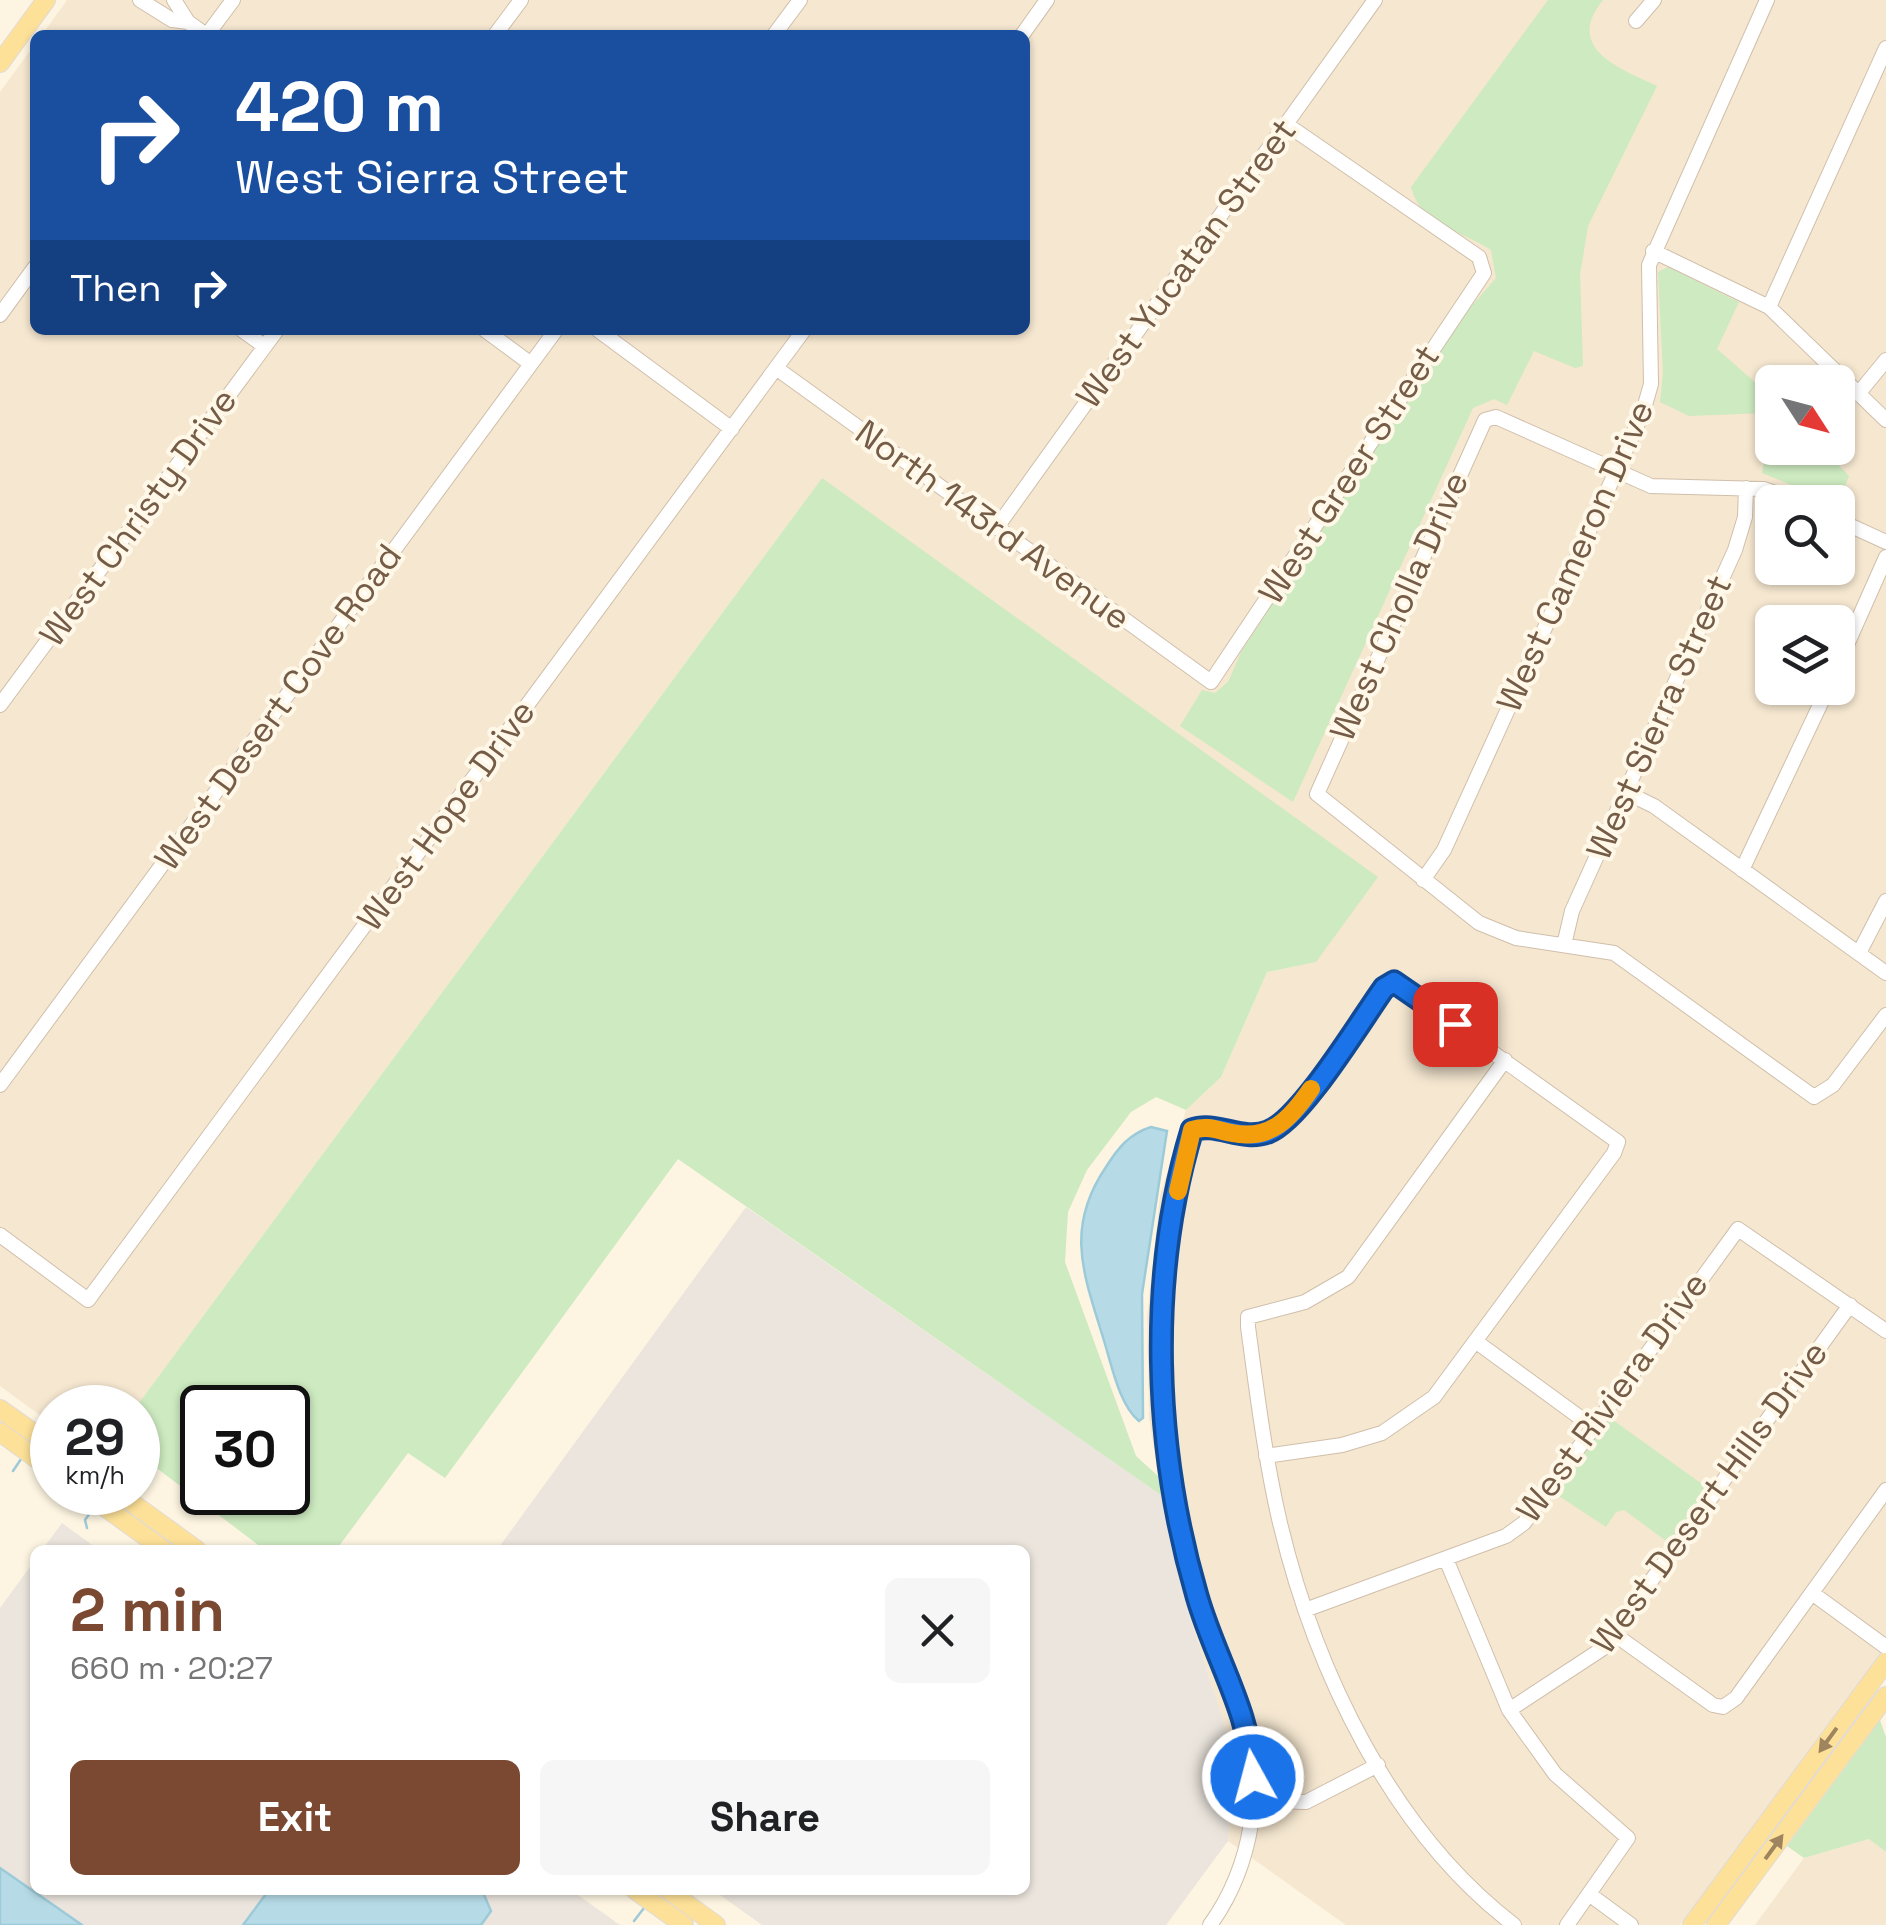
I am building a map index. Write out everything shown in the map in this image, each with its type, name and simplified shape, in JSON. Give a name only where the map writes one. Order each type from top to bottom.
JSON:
[{"type":"main road","points":[[0,63],[46,0]]},
{"type":"main road","points":[[0,1408],[30,1430]]},
{"type":"main road","points":[[0,1432],[30,1454]]},
{"type":"main road","points":[[128,1515],[159,1545]]},
{"type":"main road","points":[[133,1515],[176,1545]]},
{"type":"main road","points":[[137,1515],[188,1545]]},
{"type":"main road","points":[[1692,1925],[1886,1662]]},
{"type":"main road","points":[[1716,1925],[1886,1696]]},
{"type":"main road","points":[[642,1895],[684,1925]]},
{"type":"main road","points":[[675,1895],[716,1925]]},
{"type":"street","points":[[140,0],[172,20],[188,22]]},
{"type":"street","points":[[174,0],[188,22],[200,30]]},
{"type":"street","points":[[211,30],[232,0]]},
{"type":"street","points":[[499,30],[520,0]]},
{"type":"street","points":[[778,30],[800,0]]},
{"type":"street","points":[[1026,30],[1048,0]]},
{"type":"street","name":"West Yucatan Street","points":[[997,527],[1375,0]]},
{"type":"street","points":[[1636,21],[1654,0]]},
{"type":"street","name":"West Cameron Drive","points":[[1424,880],[1444,850],[1616,471],[1651,384],[1646,294],[1653,251],[1767,0]]},
{"type":"street","points":[[1769,306],[1886,48]]},
{"type":"street","name":"West Greer Street","points":[[1211,682],[1481,279],[1484,266],[1479,256],[1286,124]]},
{"type":"street","points":[[1653,251],[1769,306],[1886,420]]},
{"type":"street","points":[[0,315],[30,274]]},
{"type":"street","points":[[249,335],[264,346]]},
{"type":"street","name":"West Christy Drive","points":[[0,705],[272,335]]},
{"type":"street","points":[[492,335],[531,364]]},
{"type":"street","name":"West Desert Cove Road","points":[[0,1085],[552,335]]},
{"type":"street","points":[[605,335],[732,429]]},
{"type":"street","name":"West Hope Drive","points":[[0,1235],[88,1300],[800,335]]},
{"type":"street","points":[[1858,394],[1886,360]]},
{"type":"street","name":"North 143rd Avenue","points":[[776,368],[1211,682]]},
{"type":"street","name":"West Cholla Drive","points":[[1424,880],[1316,794],[1485,420],[1496,418],[1616,471]]},
{"type":"street","points":[[1616,471],[1660,488],[1755,489]]},
{"type":"street","name":"West Sierra Street","points":[[1564,945],[1572,911],[1735,550],[1746,516],[1746,488]]},
{"type":"street","points":[[1855,528],[1886,542]]},
{"type":"street","points":[[1855,627],[1886,557]]},
{"type":"street","points":[[1742,870],[1820,705]]},
{"type":"street","points":[[1625,792],[1654,806],[1886,973]]},
{"type":"street","points":[[1424,880],[1491,930],[1614,953],[1814,1097],[1833,1085],[1886,1014]]},
{"type":"street","points":[[1858,953],[1886,901]]},
{"type":"street","points":[[1210,1925],[1242,1864],[1252,1800],[1252,1747],[1244,1716],[1198,1601],[1176,1504],[1166,1428],[1162,1356],[1166,1272],[1192,1130],[1203,1126],[1261,1134],[1282,1124],[1384,988],[1394,982],[1618,1142],[1478,1344],[1434,1398],[1392,1428],[1342,1445],[1266,1456]]},
{"type":"street","points":[[1505,1060],[1348,1277],[1305,1302],[1248,1317],[1266,1456],[1304,1610],[1378,1765],[1442,1856],[1514,1925]]},
{"type":"street","name":"West Riviera Drive","points":[[1304,1610],[1506,1536],[1524,1522],[1738,1229],[1850,1306]]},
{"type":"street","points":[[1850,1306],[1886,1331]]},
{"type":"street","name":"West Desert Hills Drive","points":[[1508,1710],[1590,1660],[1614,1634],[1850,1306]]},
{"type":"street","points":[[1478,1344],[1593,1427]]},
{"type":"street","points":[[1614,1634],[1713,1705],[1723,1707],[1736,1698],[1886,1490]]},
{"type":"street","points":[[1446,1559],[1508,1710],[1555,1774],[1628,1838],[1566,1925]]},
{"type":"street","points":[[1812,1593],[1886,1646]]},
{"type":"street","points":[[1252,1800],[1306,1802],[1378,1765]]},
{"type":"street","points":[[1589,1894],[1630,1925]]},
{"type":"shaded area","points":[[67,0],[1886,0],[1886,1648],[1680,1925],[1346,1925],[1228,1841],[1236,1760],[1190,1618],[1163,1508],[1149,1417],[1147,1317],[1160,1196],[1186,1110],[1221,1077],[1267,972],[1316,962],[822,478],[152,1385],[30,1385],[30,1408],[0,1386],[0,92],[30,51],[30,335],[1030,335],[1030,30],[46,30]]},
{"type":"shaded area","points":[[746,1207],[1161,1495],[1190,1618],[1236,1760],[1228,1841],[1166,1925],[762,1925],[720,1895],[1030,1895],[1030,1545],[501,1545]]},
{"type":"shaded area","points":[[62,1523],[92,1545],[46,1545]]},
{"type":"shaded area","points":[[30,1567],[30,1895],[578,1895],[620,1925],[0,1925],[0,1608]]},
{"type":"shaded area","points":[[1869,1839],[1886,1852],[1886,1925],[1755,1925],[1804,1858]]},
{"type":"green space","points":[[1548,0],[1603,0],[1592,17],[1593,44],[1614,64],[1657,86],[1588,226],[1580,275],[1583,366],[1575,368],[1534,351],[1507,405],[1494,399],[1473,408],[1293,802],[1180,726],[1202,690],[1215,693],[1228,682],[1241,652],[1455,325],[1496,278],[1491,250],[1433,219],[1416,200],[1411,187]]},
{"type":"green space","points":[[1668,267],[1739,302],[1717,349],[1755,382],[1755,413],[1689,416],[1660,402],[1663,373],[1658,272]]},
{"type":"green space","points":[[1763,465],[1839,465],[1849,476],[1845,485],[1791,485],[1762,473]]},
{"type":"green space","points":[[822,478],[1378,877],[1316,962],[1267,972],[1221,1077],[1186,1110],[1156,1097],[1131,1112],[1087,1170],[1068,1212],[1065,1262],[1136,1456],[1158,1476],[1161,1495],[678,1159],[445,1478],[408,1453],[340,1545],[258,1545],[219,1515],[310,1515],[310,1385],[180,1385],[180,1486],[160,1471],[160,1385],[152,1385]]},
{"type":"green space","points":[[1610,1418],[1709,1489],[1669,1543],[1624,1510],[1616,1512],[1606,1527],[1556,1494]]},
{"type":"green space","points":[[1880,1720],[1886,1737],[1886,1852],[1869,1839],[1804,1858],[1787,1846]]},
{"type":"water","points":[[1151,1127],[1167,1131],[1142,1294],[1143,1418],[1139,1421],[1127,1406],[1114,1375],[1085,1275],[1082,1233],[1093,1190],[1110,1160],[1130,1138]]},
{"type":"water","points":[[0,1868],[30,1889],[30,1895],[39,1895],[82,1925],[0,1925]]},
{"type":"water","points":[[265,1895],[484,1895],[491,1911],[481,1925],[243,1925]]},
{"type":"waterway","points":[[13,1471],[21,1459]]},
{"type":"waterway","points":[[87,1528],[89,1515]]},
{"type":"waterway","points":[[634,1921],[644,1908]]},
{"type":"slow traffic","points":[[1178,1191],[1192,1130],[1203,1126],[1238,1134],[1271,1131],[1291,1115],[1311,1089]]},
{"type":"route","points":[[1253,1777],[1252,1747],[1244,1716],[1198,1601],[1182,1540],[1170,1467],[1162,1356],[1163,1310],[1171,1231],[1186,1149],[1192,1130],[1203,1126],[1238,1134],[1261,1134],[1282,1124],[1384,988],[1394,982],[1455,1024]]}]
